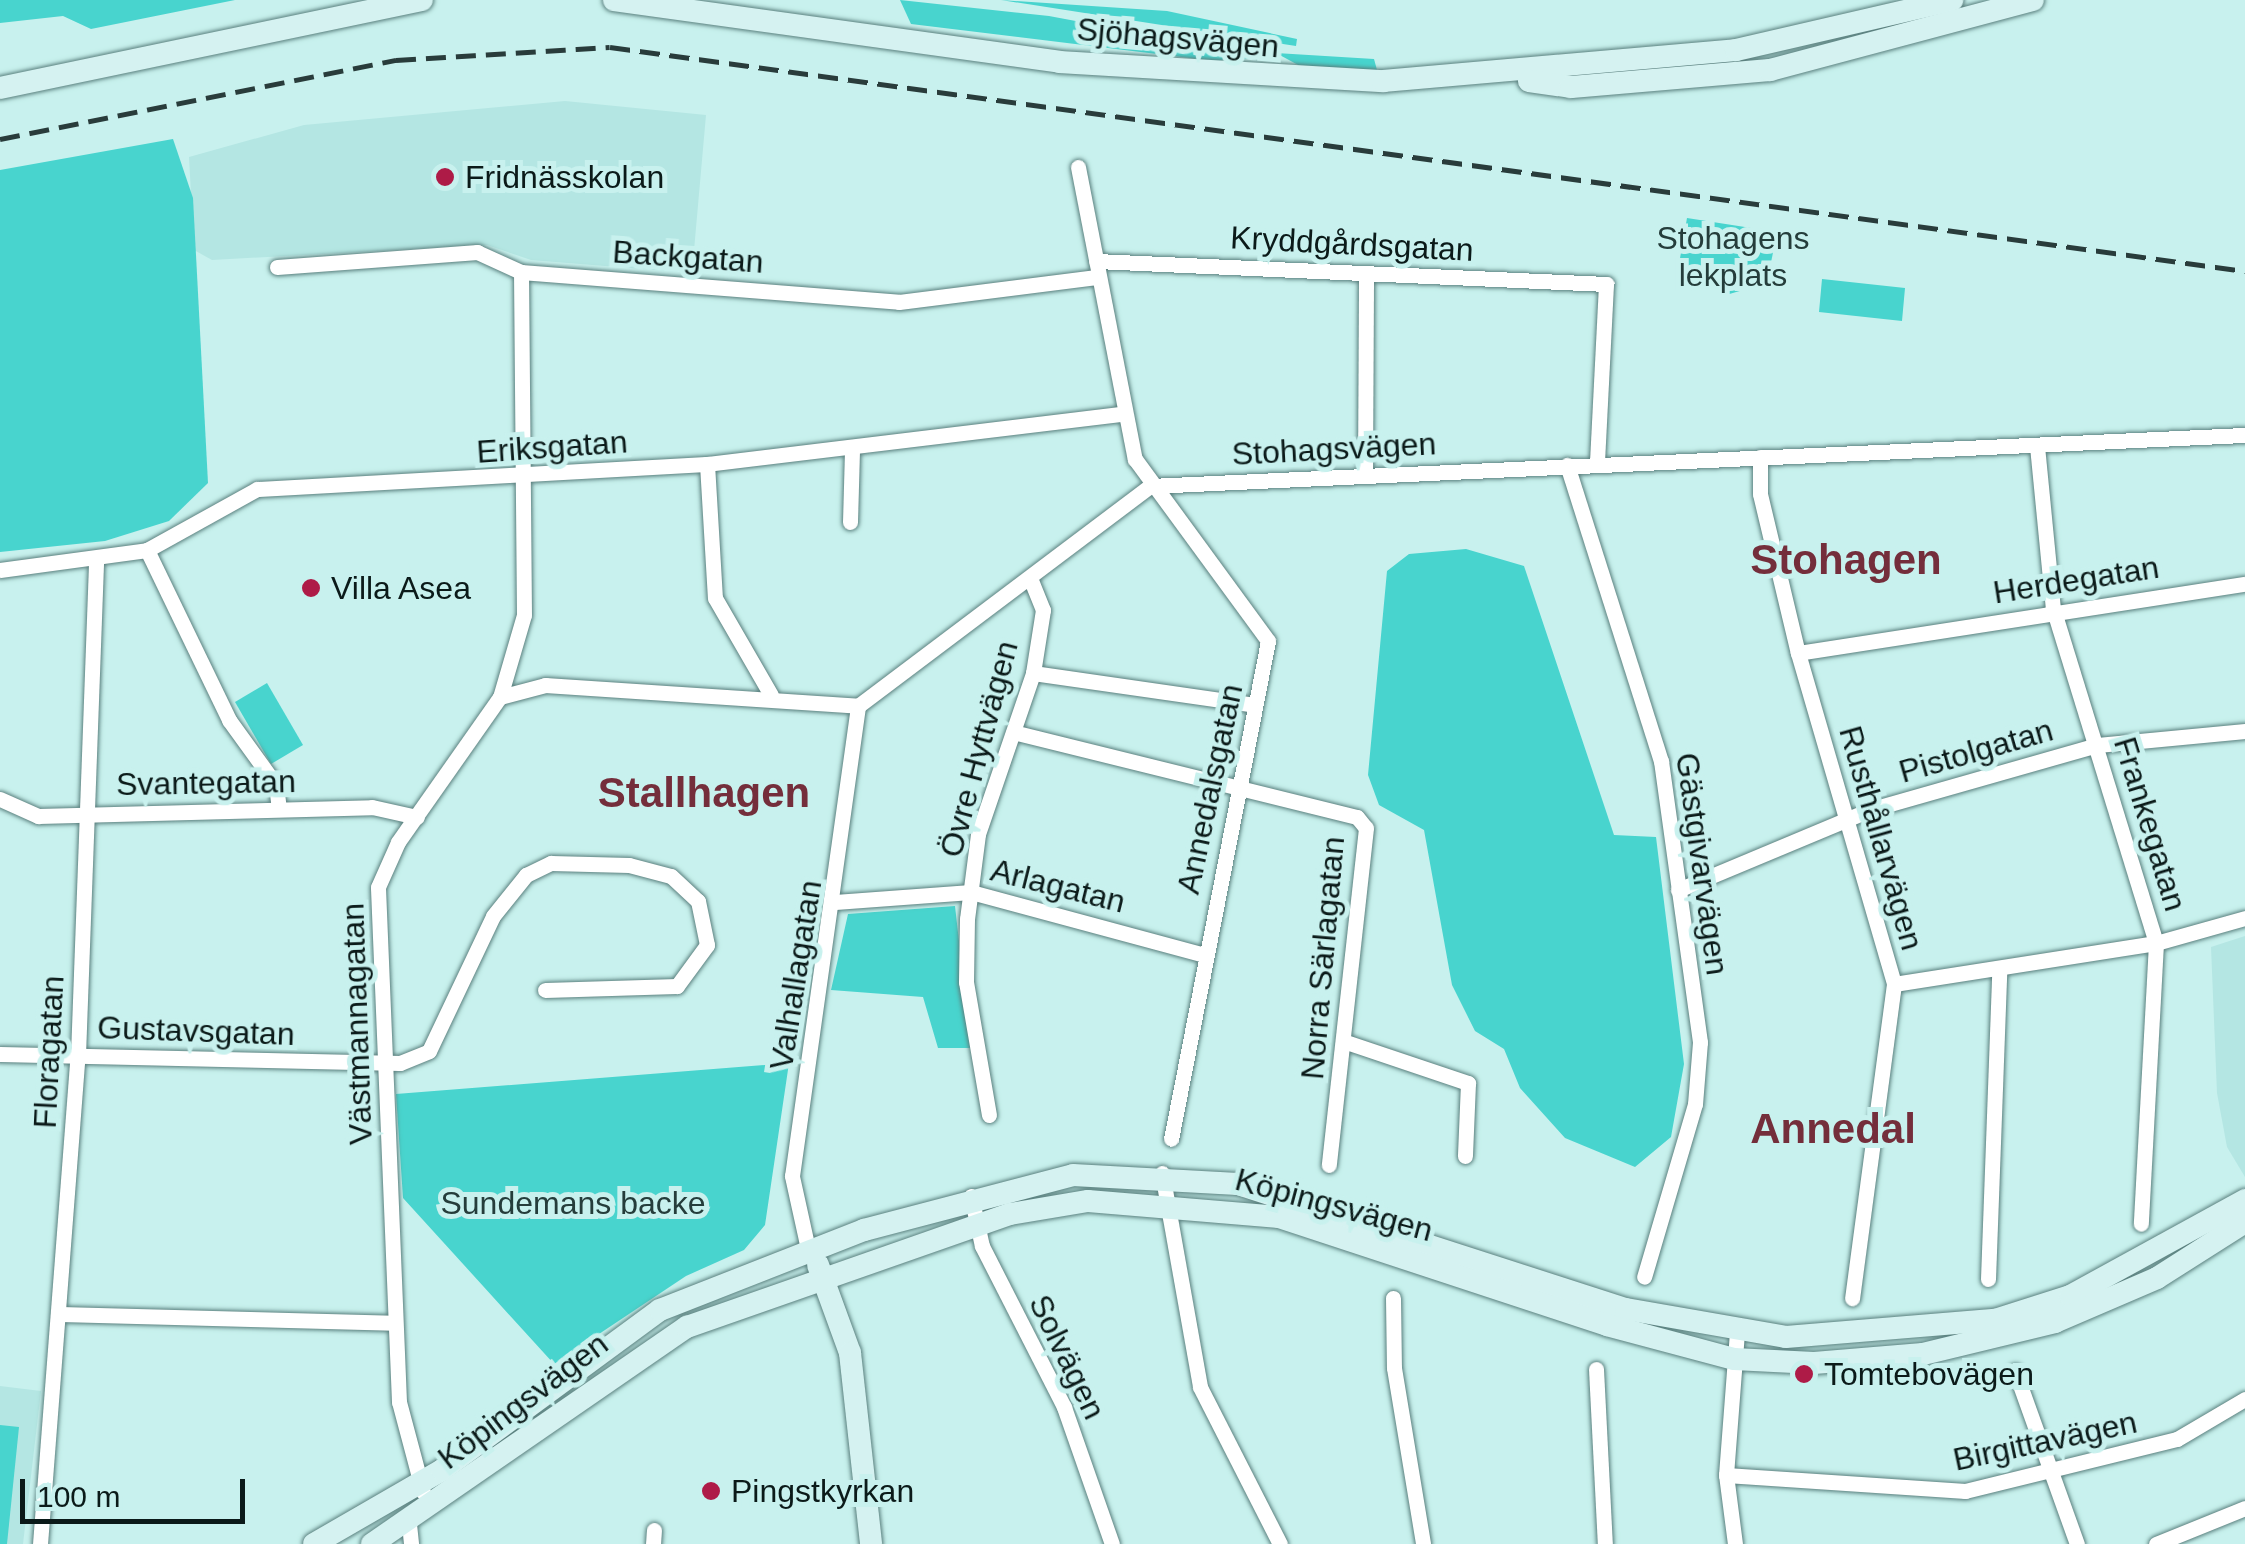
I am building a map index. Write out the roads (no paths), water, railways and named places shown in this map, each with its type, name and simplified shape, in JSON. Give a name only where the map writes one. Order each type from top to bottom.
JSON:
[{"type":"main road","points":[[0,88],[422,0]]},
{"type":"main road","name":"Sjöhagsvägen","points":[[614,0],[1237,79],[1501,77],[1736,50],[1876,22],[1952,0]]},
{"type":"main road","points":[[1824,58],[1876,22],[2024,0]]},
{"type":"main road","name":"Sjöhagsvägen","points":[[1501,77],[1571,87],[1647,83],[1824,58],[2033,0]]},
{"type":"main road","name":"Köpingsvägen","points":[[314,1544],[387,1507],[660,1310],[808,1248],[970,1196],[1073,1175],[1162,1174],[1291,1198],[1626,1309],[1737,1332],[1905,1334],[1995,1320],[2070,1296],[2245,1200]]},
{"type":"main road","name":"Köpingsvägen","points":[[394,1538],[653,1346],[824,1274],[976,1222],[1088,1201],[1166,1203],[1326,1229],[1734,1359],[1874,1360],[2001,1338],[2157,1278],[2245,1222]]},
{"type":"main road","points":[[808,1248],[824,1274],[850,1353],[871,1544]]},
{"type":"main road","points":[[387,1507],[394,1538]]},
{"type":"street","name":"Annedalsgatan","points":[[1078,167],[1123,414],[1150,486],[1265,630],[1242,790],[1205,955],[1171,1140]]},
{"type":"street","name":"Backgatan","points":[[277,267],[453,251],[521,272],[899,302],[1096,269]]},
{"type":"street","name":"Kryddgårdsgatan","points":[[1096,269],[1366,273],[1606,284],[1598,462]]},
{"type":"street","name":"Västmannagatan","points":[[434,1508],[419,1485],[399,1402],[378,887],[417,817],[500,696],[524,614],[526,478],[521,272]]},
{"type":"street","points":[[1365,476],[1366,273]]},
{"type":"street","name":"Eriksgatan","points":[[0,570],[96,562],[148,550],[257,489],[526,478],[707,464],[852,450],[1123,414]]},
{"type":"street","name":"Stohagsvägen","points":[[1150,486],[1598,462],[2245,435]]},
{"type":"street","name":"Frankegatan","points":[[2037,446],[2052,608],[2098,745],[2156,943],[2142,1224]]},
{"type":"street","points":[[850,522],[852,450]]},
{"type":"street","name":"Rusthållarvägen","points":[[1760,457],[1760,494],[1798,653],[1894,984],[1852,1298]]},
{"type":"street","points":[[707,464],[715,598],[771,695]]},
{"type":"street","name":"Gästgivarvägen","points":[[1567,465],[1661,760],[1700,1081],[1644,1277]]},
{"type":"street","points":[[500,696],[545,685],[771,695],[858,706],[1150,486]]},
{"type":"street","points":[[148,550],[229,720],[276,785],[279,808]]},
{"type":"street","name":"Floragatan","points":[[40,1544],[78,1055],[96,562]]},
{"type":"street","name":"Övre Hyttvägen","points":[[989,1115],[966,982],[971,892],[978,834],[1017,733],[1034,673],[1043,610],[1030,577]]},
{"type":"street","name":"Herdegatan","points":[[1798,653],[2052,608],[2245,584]]},
{"type":"street","points":[[1034,673],[1255,705]]},
{"type":"street","name":"Valhallagatan","points":[[808,1248],[792,1176],[834,902],[858,706]]},
{"type":"street","name":"Pistolgatan","points":[[1678,890],[1847,818],[2098,745],[2245,732]]},
{"type":"street","name":"Norra Särlagatan","points":[[1017,733],[1357,817],[1366,828],[1346,1042],[1329,1165]]},
{"type":"street","name":"Svantegatan","points":[[0,799],[38,816],[372,807],[417,817]]},
{"type":"street","name":"Gustavsgatan","points":[[0,1054],[384,1064],[429,1051],[493,916],[526,875],[551,864],[629,865],[671,876],[698,901],[707,946],[677,986],[545,990]]},
{"type":"street","name":"Arlagatan","points":[[834,902],[971,892],[1205,955]]},
{"type":"street","points":[[1894,984],[1999,972],[2156,943],[2245,918]]},
{"type":"street","points":[[1988,1279],[1999,972]]},
{"type":"street","points":[[1346,1042],[1468,1083],[1465,1156]]},
{"type":"street","points":[[1162,1174],[1208,1410],[1280,1544]]},
{"type":"street","name":"Solvägen","points":[[970,1196],[976,1222],[1010,1302],[1064,1407],[1112,1544]]},
{"type":"street","points":[[1393,1298],[1394,1368],[1423,1544]]},
{"type":"street","points":[[58,1314],[395,1323]]},
{"type":"street","points":[[1735,1544],[1726,1475],[1737,1332]]},
{"type":"street","points":[[1596,1369],[1606,1544]]},
{"type":"street","points":[[2015,1371],[2078,1544]]},
{"type":"street","name":"Birgittavägen","points":[[1726,1475],[1946,1492],[2051,1471],[2177,1439],[2245,1399]]},
{"type":"street","points":[[2156,1544],[2245,1508]]},
{"type":"railway","points":[[0,139],[396,60],[610,47],[2245,271]]},
{"type":"place","name":"Fridnässkolan","points":[[445,177]]},
{"type":"place","name":"Villa Asea","points":[[311,588]]},
{"type":"place","name":"Tomtebovägen","points":[[1804,1374]]},
{"type":"place","name":"Pingstkyrkan","points":[[711,1491]]},
{"type":"district","name":"Stohagen","points":[[1846,560]]},
{"type":"district","name":"Stallhagen","points":[[704,793]]},
{"type":"district","name":"Annedal","points":[[1833,1129]]},
{"type":"park label","name":"Stohagens lekplats","points":[[1733,258]]},
{"type":"park label","name":"Sundemans backe","points":[[573,1203]]}]
